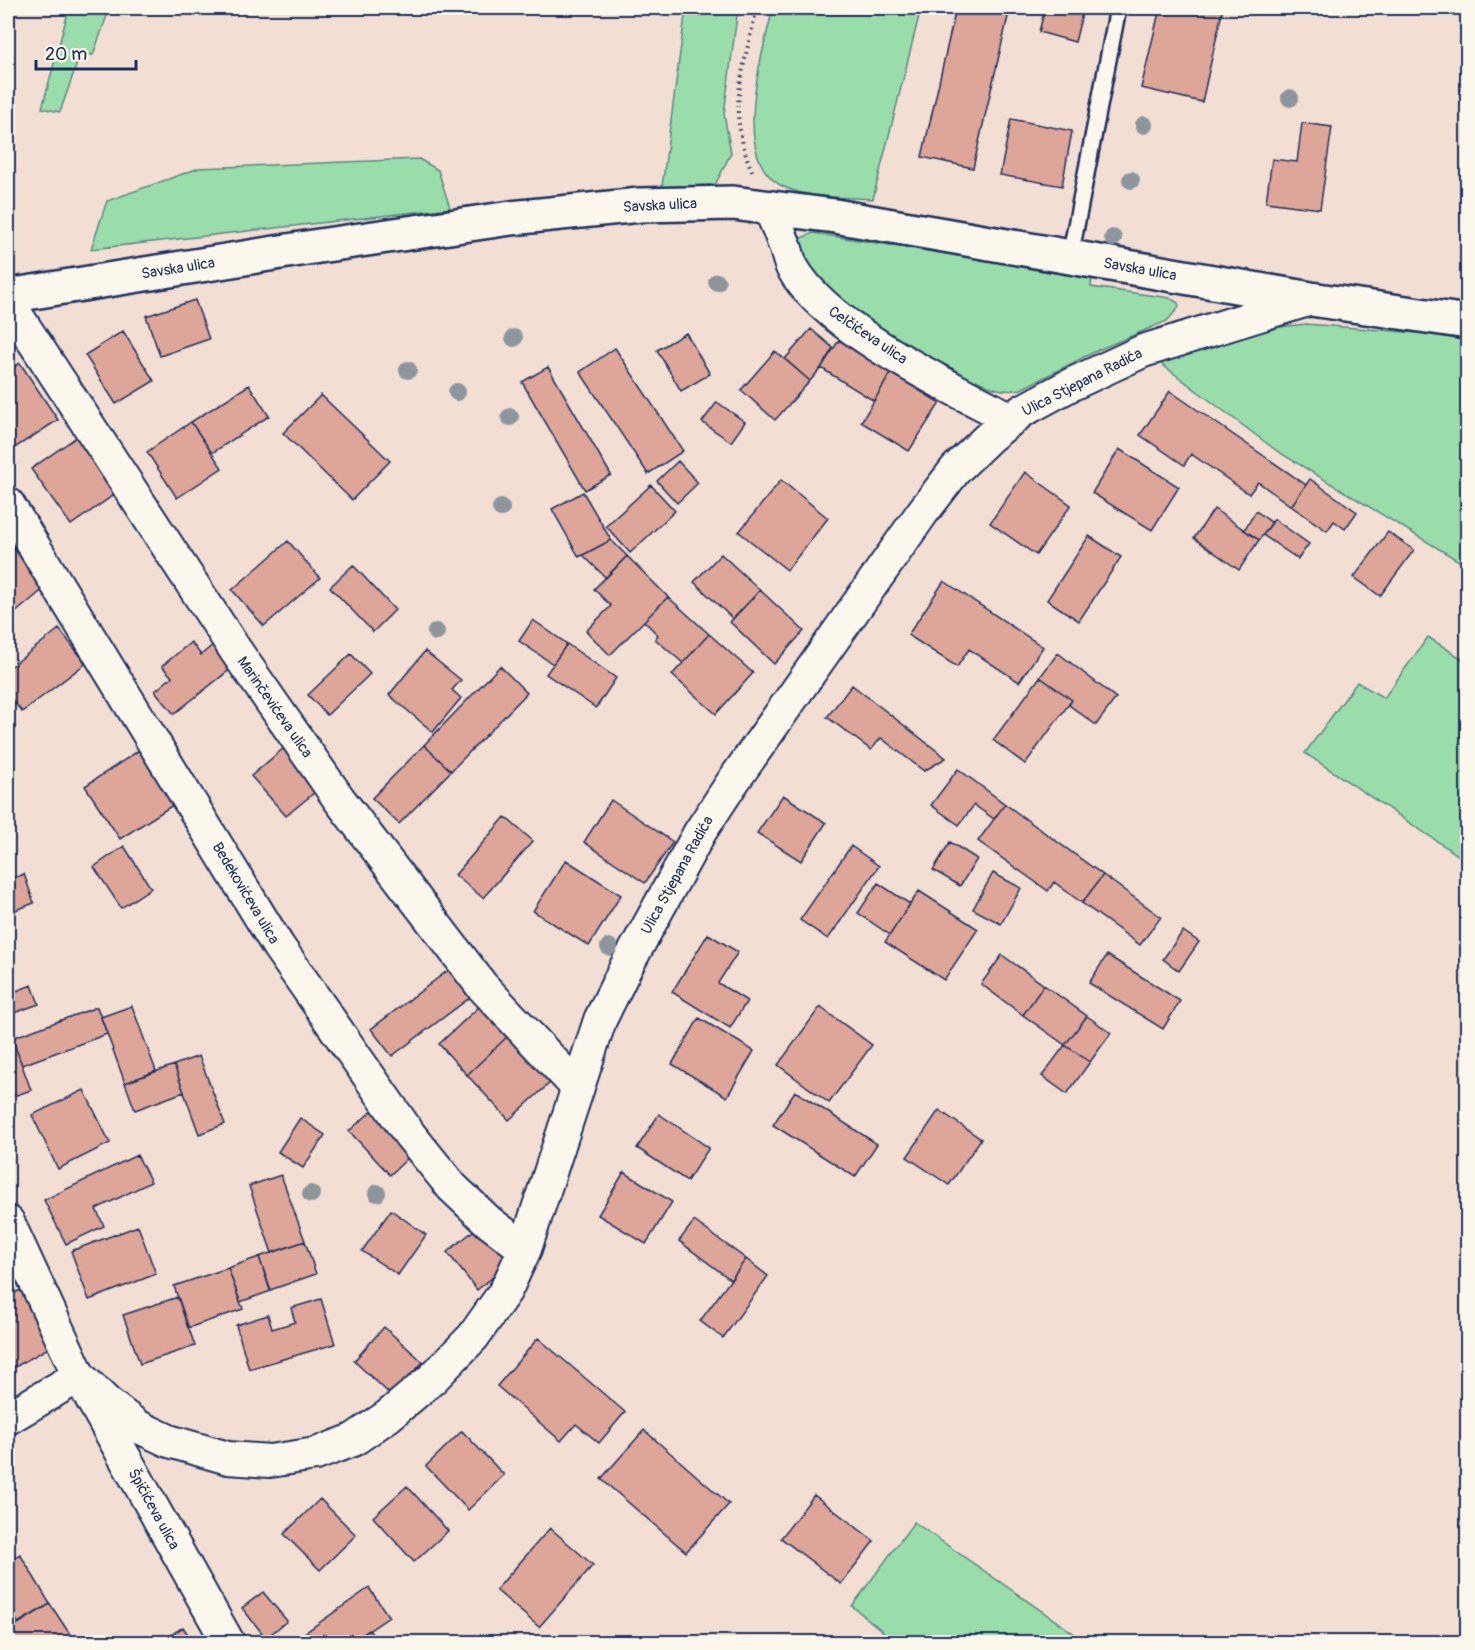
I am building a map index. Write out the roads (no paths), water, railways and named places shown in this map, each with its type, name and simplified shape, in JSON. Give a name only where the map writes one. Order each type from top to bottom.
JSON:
[{"type":"street","name":"Savska ulica","points":[[8,296],[511,218],[640,205],[733,203],[835,216],[1311,299]]},
{"type":"street","name":"Celčićeva ulica","points":[[769,207],[792,266],[808,289],[831,312],[869,339],[1011,419]]},
{"type":"street","name":"Ulica Stjepana Radića","points":[[79,1376],[107,1403],[137,1425],[169,1441],[228,1458],[270,1461],[316,1454],[353,1440],[388,1416],[432,1380],[473,1336],[507,1290],[525,1250],[600,1020],[674,877],[712,812],[922,513],[956,469],[1011,419],[1070,385],[1143,351],[1311,299],[1467,322]]},
{"type":"street","name":"Marinčevićeva ulica","points":[[8,302],[229,641],[339,799],[482,986],[577,1088]]},
{"type":"street","name":"Bedekovićeva ulica","points":[[8,504],[278,946],[310,994],[410,1135],[452,1187],[489,1222],[525,1250]]},
{"type":"street","name":"Špičićeva ulica","points":[[8,1222],[79,1376],[228,1642]]},
{"type":"street","points":[[8,1418],[79,1376]]},
{"type":"lane","points":[[1070,257],[1118,8]]}]
